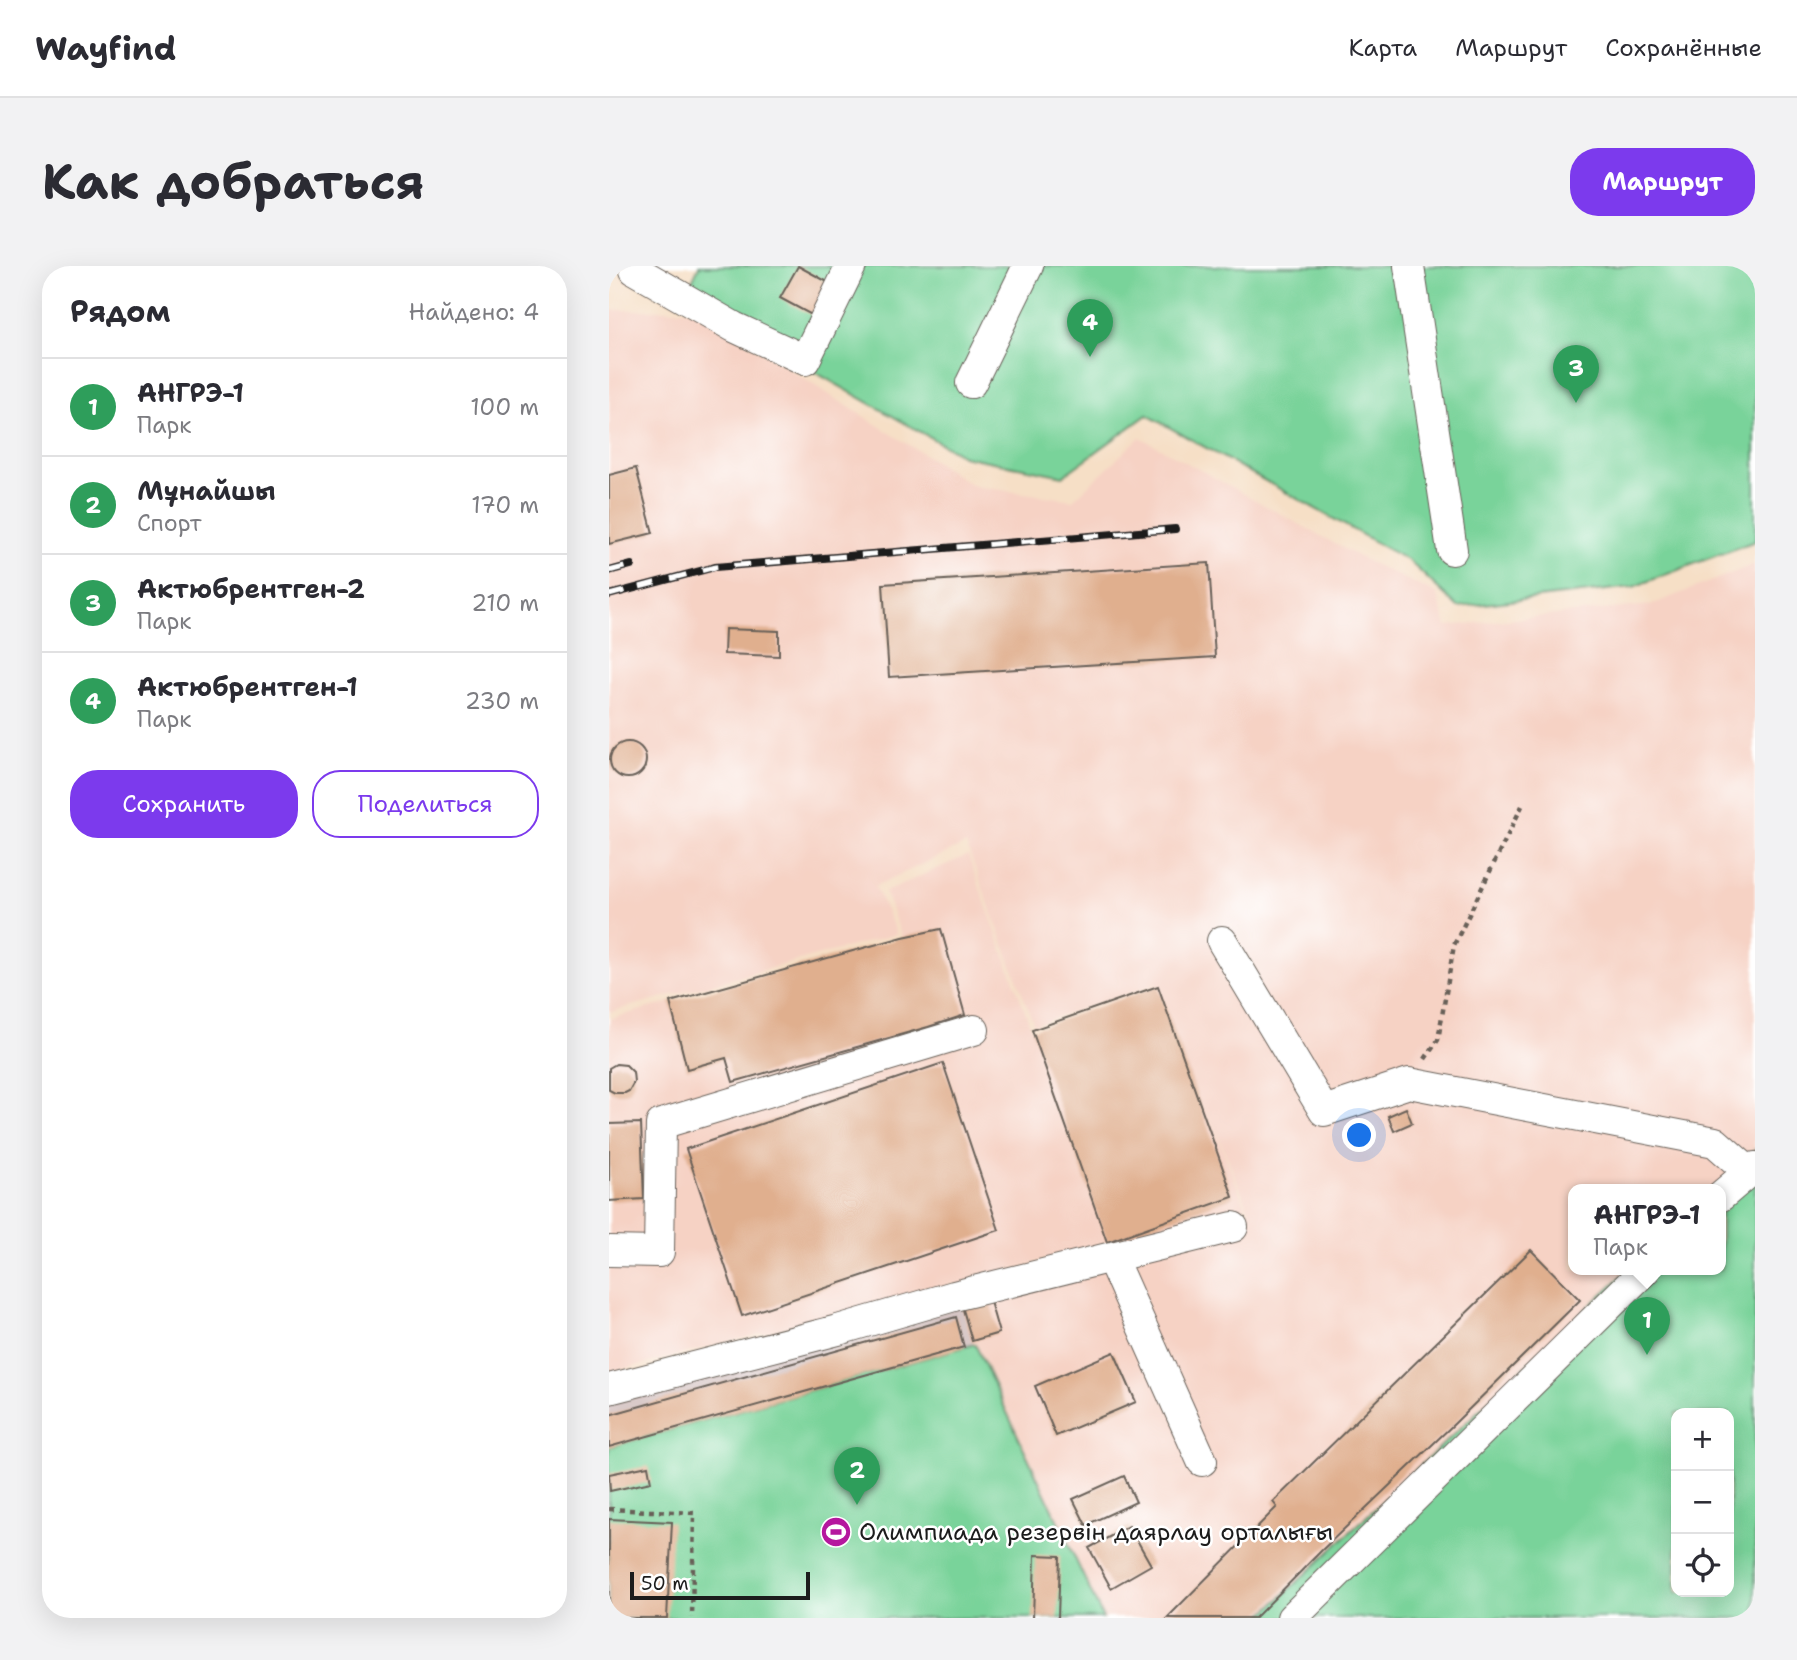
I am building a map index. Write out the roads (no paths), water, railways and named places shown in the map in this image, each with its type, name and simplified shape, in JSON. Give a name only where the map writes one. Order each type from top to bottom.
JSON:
[{"type":"lane","points":[[635,270],[734,327],[805,360],[851,266]]},
{"type":"lane","points":[[971,383],[1028,266]]},
{"type":"lane","points":[[1409,266],[1453,550]]},
{"type":"lane","points":[[1223,942],[1324,1111],[1409,1083],[1715,1142],[1751,1178],[1726,1193]]},
{"type":"lane","points":[[609,1251],[659,1252],[661,1124],[974,1030]]},
{"type":"lane","points":[[609,1389],[838,1330],[954,1296],[1233,1227]]},
{"type":"lane","points":[[1111,1257],[1202,1461]]},
{"type":"lane","points":[[1292,1618],[1640,1275]]},
{"type":"railway","points":[[609,595],[715,567],[1175,529]]},
{"type":"railway","points":[[609,571],[631,565]]},
{"type":"place","name":"Актюбрентген-1","points":[[1090,357]]},
{"type":"place","name":"Актюбрентген-2","points":[[1576,403]]},
{"type":"place","name":"АНГРЭ-1","points":[[1647,1355]]},
{"type":"place","name":"Мұнайшы","points":[[857,1505]]},
{"type":"place","name":"Олимпиада резервін даярлау орталығы","points":[[836,1532]]}]
